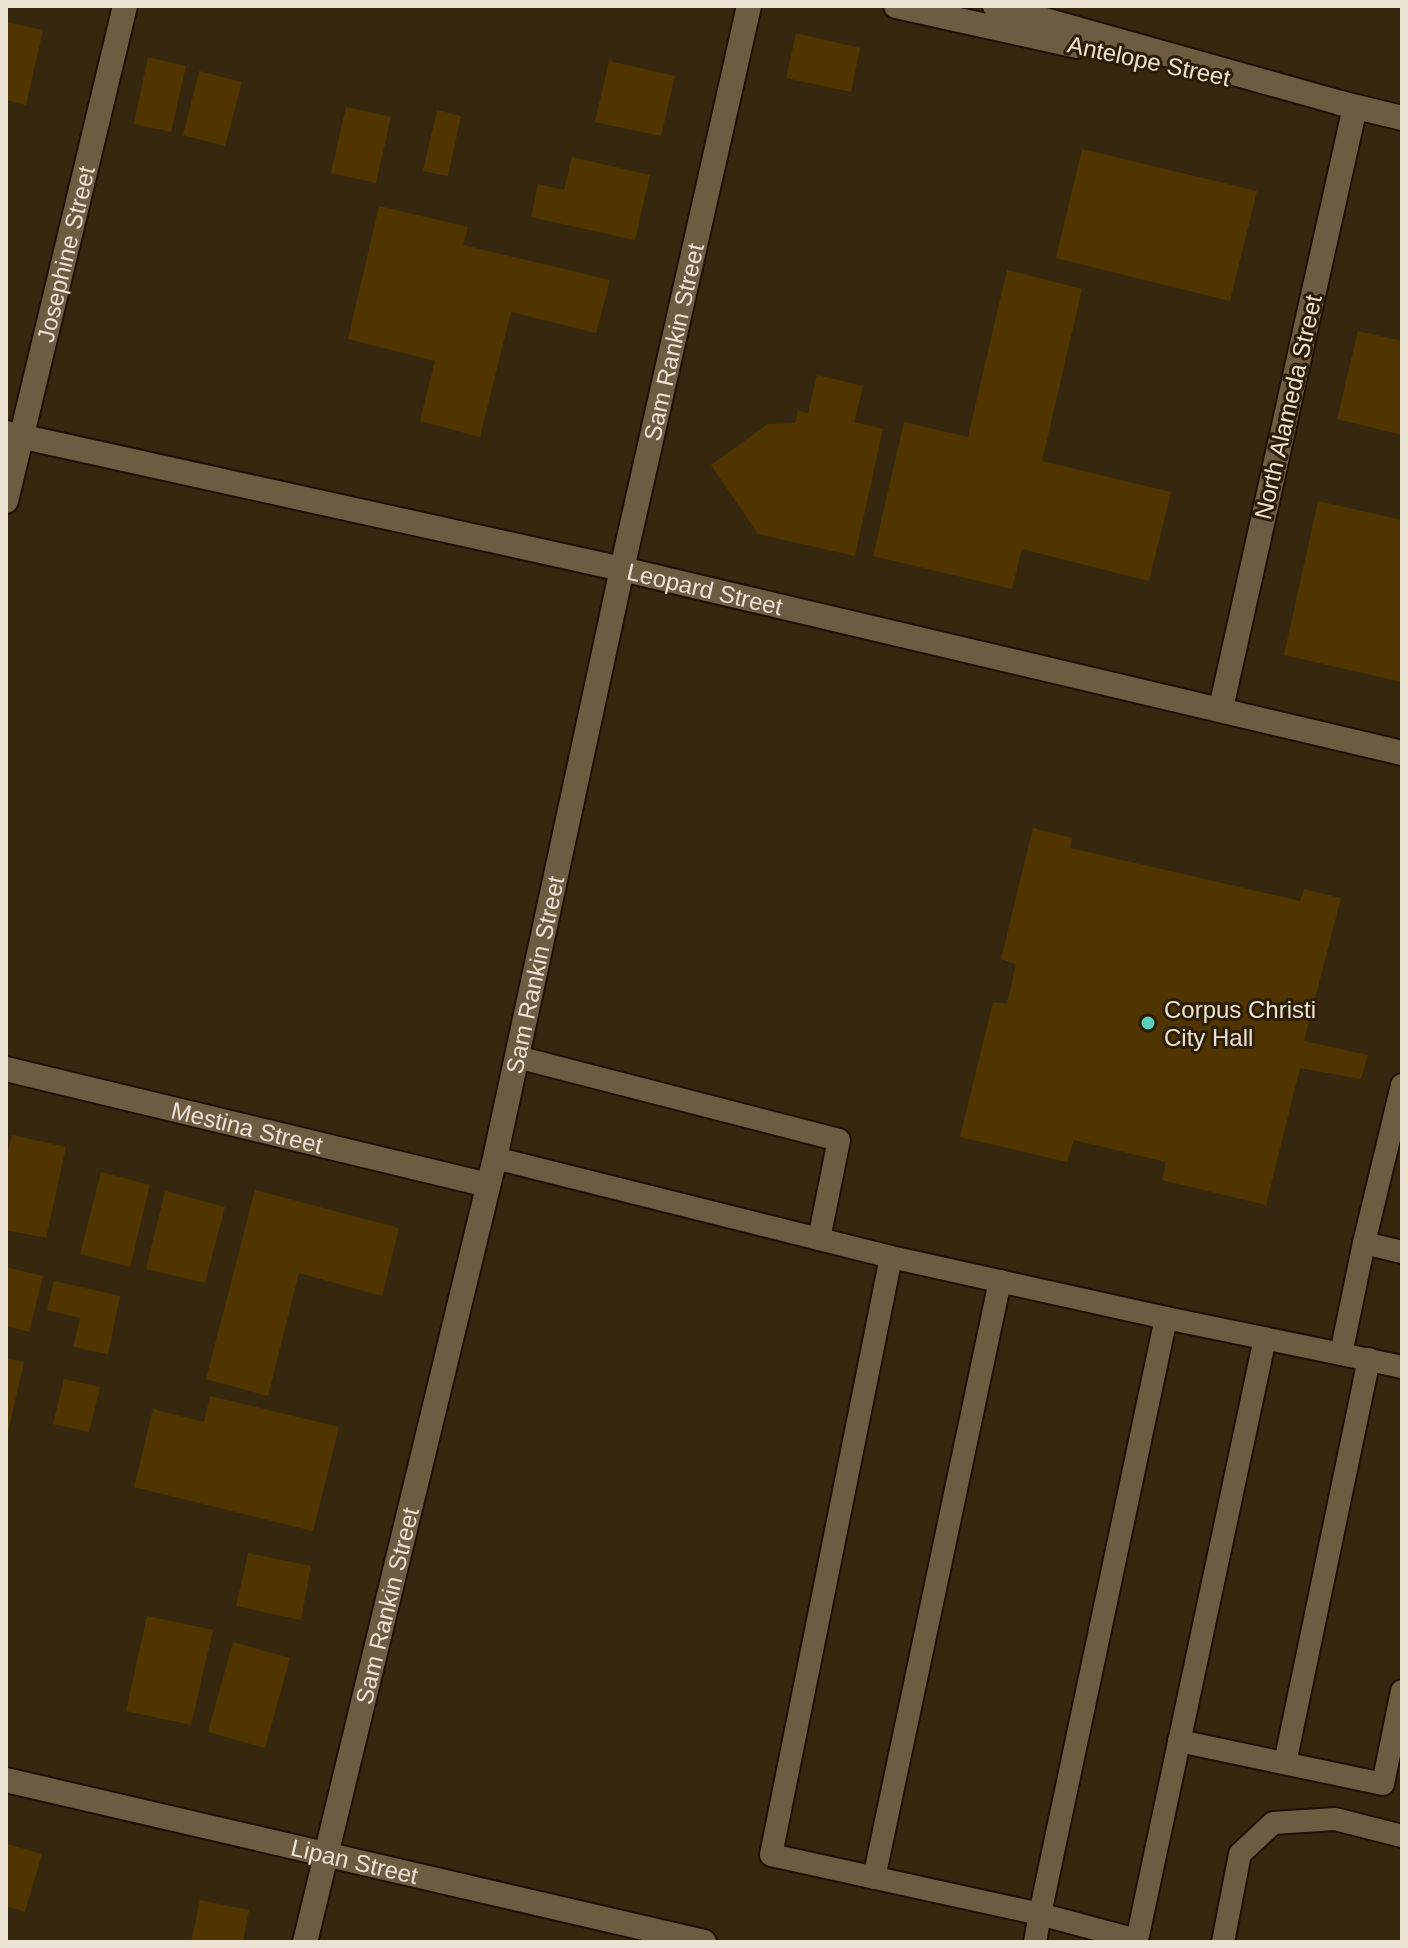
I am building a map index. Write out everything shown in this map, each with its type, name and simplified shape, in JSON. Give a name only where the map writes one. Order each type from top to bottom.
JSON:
[{"type":"street","name":"Josephine Street","points":[[6,501],[14,435],[125,6]]},
{"type":"street","name":"Sam Rankin Street","points":[[305,1942],[495,1158],[622,569],[749,6]]},
{"type":"street","name":"Antelope Street","points":[[896,6],[1402,118]]},
{"type":"street","points":[[995,6],[1355,107]]},
{"type":"street","name":"North Alameda Street","points":[[1221,708],[1355,107]]},
{"type":"street","name":"Leopard Street","points":[[14,435],[622,569],[1402,753]]},
{"type":"street","name":"Mestina Street","points":[[6,1069],[488,1185]]},
{"type":"street","name":"Lipan Street","points":[[6,1780],[704,1942]]},
{"type":"lane","points":[[517,1057],[839,1140],[819,1239]]},
{"type":"lane","points":[[1341,1354],[1364,1243],[1395,1144],[1402,1085]]},
{"type":"lane","points":[[495,1158],[891,1257],[1402,1367]]},
{"type":"lane","points":[[1364,1243],[1402,1252]]},
{"type":"lane","points":[[891,1257],[771,1855],[1040,1914],[1137,1940],[1265,1338]]},
{"type":"lane","points":[[874,1878],[1000,1281]]},
{"type":"lane","points":[[1035,1942],[1166,1318]]},
{"type":"lane","points":[[1285,1763],[1369,1359]]},
{"type":"lane","points":[[1179,1741],[1393,1786],[1402,1691]]},
{"type":"lane","points":[[1223,1942],[1240,1854],[1273,1823],[1335,1819],[1402,1836]]},
{"type":"building","points":[[6,22],[43,30],[26,105],[6,100]]},
{"type":"building","points":[[796,33],[860,48],[851,92],[786,78]]},
{"type":"building","points":[[148,57],[186,66],[171,132],[134,124]]},
{"type":"building","points":[[609,61],[675,76],[661,136],[595,122]]},
{"type":"building","points":[[199,71],[242,82],[225,146],[183,135]]},
{"type":"building","points":[[346,107],[391,117],[376,183],[331,173]]},
{"type":"building","points":[[437,110],[461,116],[448,176],[423,171]]},
{"type":"building","points":[[1082,149],[1257,191],[1230,301],[1056,258]]},
{"type":"building","points":[[572,157],[650,175],[635,240],[531,217],[538,184],[564,190]]},
{"type":"building","points":[[379,206],[468,227],[463,245],[610,280],[596,333],[511,312],[480,437],[420,421],[435,361],[348,339]]},
{"type":"building","points":[[1007,270],[1082,289],[1042,461],[1171,492],[1149,581],[1022,549],[1012,589],[873,556],[904,422],[968,437]]},
{"type":"building","points":[[1358,331],[1402,341],[1402,435],[1337,419]]},
{"type":"building","points":[[817,375],[863,386],[854,422],[883,429],[855,556],[758,534],[711,465],[768,424],[795,423],[798,411],[808,413]]},
{"type":"building","points":[[1318,501],[1402,520],[1402,682],[1284,655]]},
{"type":"building","name":"Corpus Christi City Hall","points":[[1033,828],[1072,838],[1070,848],[1300,901],[1304,889],[1341,898],[1304,1041],[1368,1055],[1361,1079],[1300,1068],[1266,1205],[1162,1180],[1166,1162],[1074,1140],[1067,1162],[960,1137],[993,1002],[1007,1004],[1016,964],[1001,959]]},
{"type":"building","points":[[12,1135],[66,1147],[46,1238],[6,1230],[6,1160]]},
{"type":"building","points":[[101,1172],[150,1185],[130,1267],[80,1254]]},
{"type":"building","points":[[255,1190],[399,1228],[382,1296],[299,1273],[268,1396],[206,1379]]},
{"type":"building","points":[[165,1191],[225,1207],[205,1283],[146,1269]]},
{"type":"building","points":[[6,1267],[43,1276],[29,1332],[6,1326]]},
{"type":"building","points":[[54,1281],[120,1296],[108,1354],[73,1347],[80,1318],[47,1310]]},
{"type":"building","points":[[6,1358],[24,1362],[7,1436],[6,1436]]},
{"type":"building","points":[[64,1379],[100,1387],[89,1432],[53,1424]]},
{"type":"building","points":[[210,1396],[339,1427],[313,1531],[134,1487],[153,1409],[204,1422]]},
{"type":"building","points":[[248,1553],[311,1566],[301,1620],[236,1606]]},
{"type":"building","points":[[147,1616],[213,1630],[191,1725],[126,1711]]},
{"type":"building","points":[[233,1642],[290,1658],[265,1748],[208,1732]]},
{"type":"building","points":[[7,1844],[42,1854],[25,1912],[6,1906]]},
{"type":"building","points":[[200,1900],[249,1910],[243,1942],[191,1942]]},
{"type":"place","name":"Corpus Christi City Hall","points":[[1148,1023]]}]
